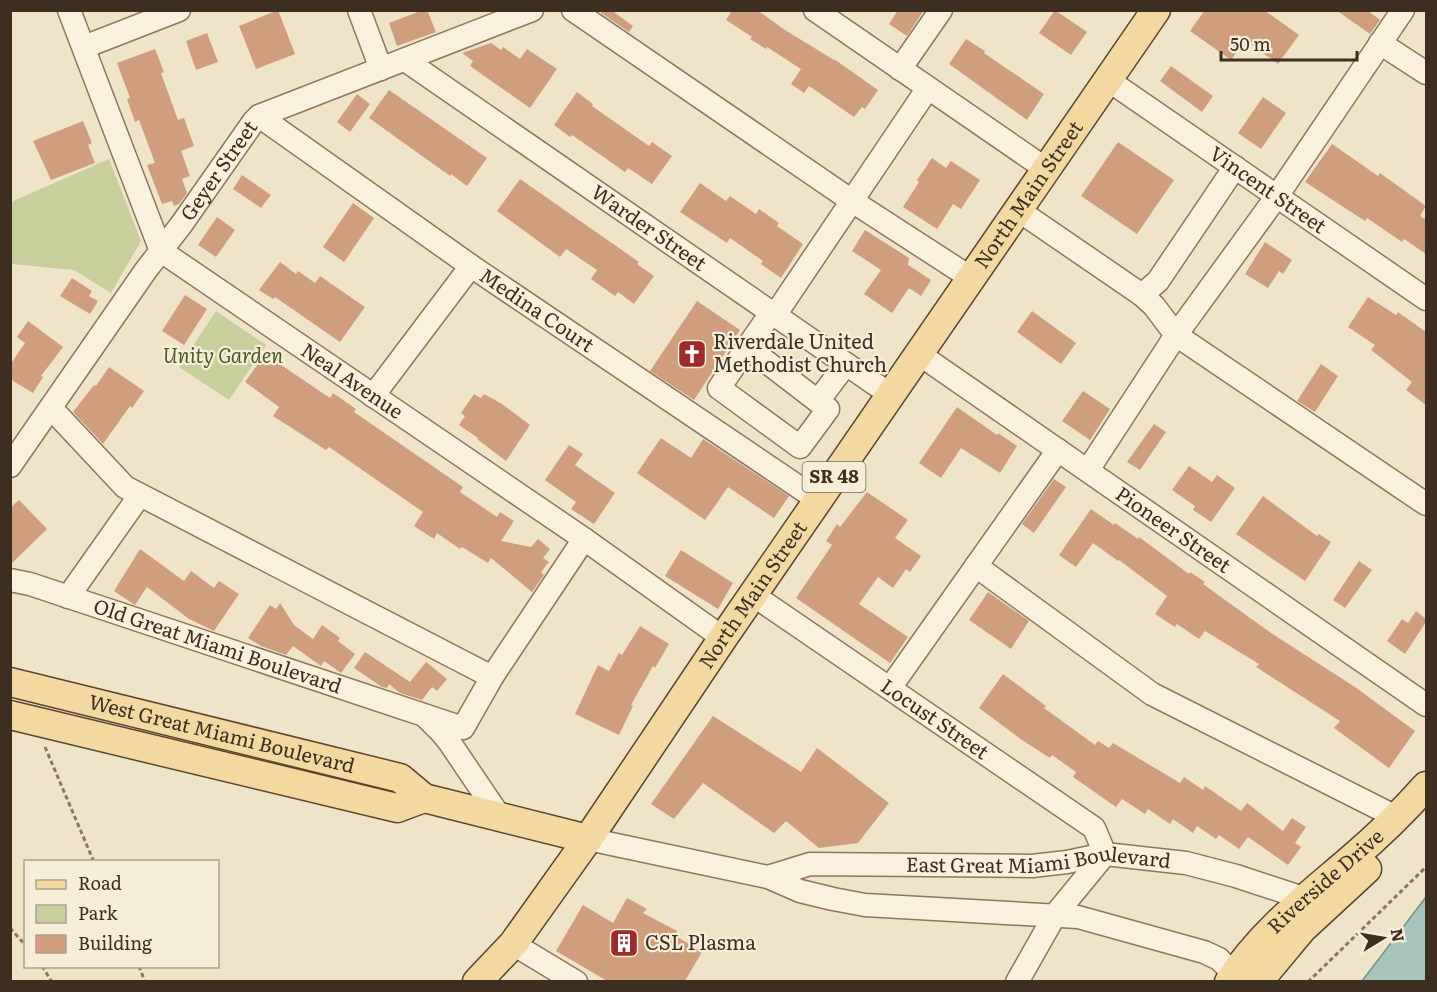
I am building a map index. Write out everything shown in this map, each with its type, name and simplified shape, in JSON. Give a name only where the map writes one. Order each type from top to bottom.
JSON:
[{"type":"main road","name":"North Main Street","points":[[477,981],[513,944],[588,839],[723,638],[1155,10]]},
{"type":"main road","name":"West Great Miami Boulevard","points":[[10,682],[400,778],[424,798],[588,839]]},
{"type":"main road","name":"West Great Miami Boulevard","points":[[10,715],[397,808],[424,798]]},
{"type":"main road","name":"Riverside Drive","points":[[1240,979],[1258,946],[1303,898],[1350,860],[1426,786]]},
{"type":"main road","name":"Riverside Drive","points":[[1240,979],[1302,929],[1426,813]]},
{"type":"main road","name":"North Main Street","points":[[497,981],[513,944]]},
{"type":"street","points":[[69,10],[161,250]]},
{"type":"street","points":[[84,47],[179,10]]},
{"type":"street","points":[[359,10],[381,69]]},
{"type":"street","points":[[573,10],[852,201],[971,278]]},
{"type":"street","points":[[815,10],[1046,169]]},
{"type":"street","points":[[900,69],[941,10]]},
{"type":"street","points":[[1088,470],[1176,335],[1277,196],[1403,10]]},
{"type":"street","name":"Geyer Street","points":[[15,450],[51,408],[254,121],[260,116],[528,11]]},
{"type":"street","points":[[1380,44],[1426,73]]},
{"type":"street","name":"Warder Street","points":[[405,60],[891,395]]},
{"type":"street","name":"Vincent Street","points":[[1108,80],[1426,299]]},
{"type":"street","points":[[747,347],[828,409],[800,447],[719,388],[747,347],[773,314],[852,201],[928,88]]},
{"type":"street","name":"Medina Court","points":[[260,116],[471,266],[818,500]]},
{"type":"street","points":[[1142,295],[1158,281],[1235,167]]},
{"type":"street","points":[[1018,210],[1142,295],[1154,306],[1176,335],[1426,504]]},
{"type":"street","name":"Neal Avenue","points":[[161,250],[584,539],[723,638]]},
{"type":"street","points":[[373,396],[471,266]]},
{"type":"street","name":"Pioneer Street","points":[[919,354],[1426,705]]},
{"type":"street","points":[[818,401],[846,364]]},
{"type":"street","points":[[51,408],[125,487],[492,677],[584,539]]},
{"type":"street","points":[[760,461],[780,432]]},
{"type":"street","points":[[890,688],[1058,450]]},
{"type":"street","points":[[68,597],[140,495]]},
{"type":"street","points":[[976,566],[1152,694],[1396,817]]},
{"type":"street","name":"Old Great Miami Boulevard","points":[[10,580],[30,584],[463,728],[492,677]]},
{"type":"street","name":"Locust Street","points":[[753,595],[1094,828],[1105,854]]},
{"type":"street","name":"Old Great Miami Boulevard","points":[[422,714],[446,738],[500,817]]},
{"type":"street","name":"East Great Miami Boulevard","points":[[588,839],[768,877],[800,891],[865,905],[1078,917],[1191,948],[1219,959],[1240,979]]},
{"type":"street","points":[[1017,981],[1055,915],[1105,854]]},
{"type":"street","name":"East Great Miami Boulevard","points":[[768,877],[810,864],[1032,866],[1105,854],[1186,863],[1236,876],[1303,898]]},
{"type":"street","points":[[513,944],[576,981]]},
{"type":"path","points":[[45,747],[94,860]]},
{"type":"path","points":[[1308,981],[1426,867]]},
{"type":"path","points":[[10,928],[24,944]]},
{"type":"path","points":[[43,968],[52,981]]},
{"type":"green space","points":[[109,159],[141,241],[111,293],[74,270],[11,264],[11,202]]},
{"type":"green space","name":"Unity Garden","points":[[216,311],[266,345],[229,400],[179,367]]},
{"type":"water","points":[[1426,897],[1426,981],[1362,981]]},
{"type":"building","points":[[278,10],[295,54],[256,69],[239,26]]},
{"type":"building","points":[[427,10],[436,32],[397,46],[389,23]]},
{"type":"building","points":[[602,10],[611,10],[633,26],[629,32],[601,13]]},
{"type":"building","points":[[732,10],[757,10],[878,90],[865,109],[862,107],[854,117],[809,86],[804,93],[791,84],[801,69],[750,39],[752,37],[726,20]]},
{"type":"building","points":[[898,10],[924,10],[907,36],[889,24]]},
{"type":"building","points":[[1055,10],[1087,32],[1071,55],[1039,33]]},
{"type":"building","points":[[1205,10],[1264,10],[1299,35],[1278,64],[1245,40],[1231,60],[1190,31]]},
{"type":"building","points":[[1336,10],[1367,10],[1380,20],[1370,34]]},
{"type":"building","points":[[207,33],[218,62],[196,70],[186,41]]},
{"type":"building","points":[[966,39],[1044,94],[1027,120],[949,64]]},
{"type":"building","points":[[491,43],[501,50],[503,47],[520,59],[527,49],[557,69],[530,108],[470,66],[473,61],[462,53]]},
{"type":"building","points":[[155,49],[178,120],[184,118],[194,146],[181,151],[190,176],[182,179],[187,193],[179,204],[174,206],[172,201],[162,204],[147,165],[155,163],[139,120],[135,122],[127,99],[130,98],[117,63]]},
{"type":"building","points":[[1171,66],[1213,96],[1202,112],[1160,81]]},
{"type":"building","points":[[389,90],[487,158],[467,186],[369,118]]},
{"type":"building","points":[[577,92],[593,104],[592,106],[649,146],[652,142],[672,156],[652,184],[628,168],[625,172],[554,125]]},
{"type":"building","points":[[357,94],[370,104],[350,132],[337,122]]},
{"type":"building","points":[[1263,97],[1286,113],[1261,149],[1238,133]]},
{"type":"building","points":[[83,121],[92,143],[88,145],[95,163],[51,180],[33,141]]},
{"type":"building","points":[[1118,142],[1174,180],[1137,234],[1081,196]]},
{"type":"building","points":[[1332,144],[1378,176],[1380,173],[1426,206],[1420,216],[1426,220],[1426,254],[1404,239],[1402,242],[1367,218],[1365,221],[1305,182]]},
{"type":"building","points":[[932,158],[946,168],[951,161],[980,180],[961,209],[953,204],[937,229],[903,207]]},
{"type":"building","points":[[242,175],[271,195],[261,208],[233,189]]},
{"type":"building","points":[[520,179],[639,262],[637,264],[654,276],[634,304],[618,292],[615,296],[591,279],[597,270],[566,249],[560,257],[497,211]]},
{"type":"building","points":[[700,183],[726,201],[730,196],[756,214],[759,209],[779,223],[777,226],[803,244],[781,278],[761,264],[763,261],[730,238],[727,243],[680,212]]},
{"type":"building","points":[[353,203],[374,218],[344,262],[323,247]]},
{"type":"building","points":[[217,217],[235,230],[216,257],[198,245]]},
{"type":"building","points":[[865,230],[909,258],[908,265],[931,280],[921,296],[909,288],[892,313],[864,294],[881,270],[852,251]]},
{"type":"building","points":[[1265,242],[1292,260],[1283,274],[1279,271],[1268,288],[1245,274]]},
{"type":"building","points":[[280,262],[296,274],[298,271],[315,283],[320,276],[365,307],[340,342],[275,297],[273,299],[259,290]]},
{"type":"building","points":[[72,278],[92,291],[89,296],[98,301],[90,314],[60,296]]},
{"type":"building","points":[[185,295],[207,309],[184,345],[162,331]]},
{"type":"building","points":[[1368,297],[1396,315],[1398,312],[1426,332],[1426,405],[1406,390],[1412,382],[1371,350],[1375,345],[1348,327]]},
{"type":"building","points":[[697,301],[740,330],[694,400],[650,371]]},
{"type":"building","points":[[1032,311],[1076,343],[1061,364],[1017,332]]},
{"type":"building","points":[[28,321],[63,347],[41,376],[43,377],[33,393],[10,379],[10,365],[25,343],[17,337]]},
{"type":"building","points":[[265,354],[330,398],[333,393],[356,409],[354,412],[463,487],[460,492],[497,517],[500,512],[514,521],[501,541],[531,547],[538,539],[550,549],[543,558],[549,562],[541,572],[544,575],[532,592],[491,558],[488,563],[462,547],[460,549],[437,533],[434,539],[414,526],[423,512],[329,447],[326,450],[273,416],[279,407],[245,382]]},
{"type":"building","points":[[1321,364],[1338,376],[1315,412],[1297,401]]},
{"type":"building","points":[[109,367],[144,391],[132,408],[130,406],[103,444],[73,412]]},
{"type":"building","points":[[1083,391],[1110,409],[1090,440],[1062,421]]},
{"type":"building","points":[[474,394],[481,398],[484,394],[530,425],[506,461],[459,425],[465,416],[461,413]]},
{"type":"building","points":[[957,407],[1017,446],[1000,473],[961,448],[941,478],[919,463]]},
{"type":"building","points":[[1154,424],[1166,432],[1140,470],[1127,462]]},
{"type":"building","points":[[661,438],[691,458],[703,439],[789,496],[774,518],[728,487],[705,520],[637,473]]},
{"type":"building","points":[[569,445],[583,454],[575,465],[615,493],[594,524],[571,509],[576,502],[545,480]]},
{"type":"building","points":[[1189,466],[1212,482],[1217,475],[1235,488],[1211,522],[1193,510],[1195,506],[1172,490]]},
{"type":"building","points":[[1054,479],[1066,487],[1034,533],[1022,524]]},
{"type":"building","points":[[867,492],[908,520],[895,538],[921,556],[910,572],[906,569],[893,588],[878,577],[859,604],[908,637],[890,663],[796,598],[832,545],[826,541],[837,524],[840,527]]},
{"type":"building","points":[[1263,496],[1317,536],[1319,534],[1331,542],[1305,581],[1236,534]]},
{"type":"building","points":[[19,500],[47,529],[10,565],[10,508]]},
{"type":"building","points":[[1091,509],[1138,539],[1139,537],[1189,574],[1190,572],[1205,582],[1203,584],[1271,633],[1355,687],[1415,731],[1389,768],[1334,728],[1340,721],[1256,667],[1259,664],[1205,631],[1199,639],[1177,624],[1175,627],[1155,614],[1167,596],[1093,543],[1076,567],[1059,555]]},
{"type":"building","points":[[140,549],[184,581],[191,571],[214,588],[219,581],[239,594],[214,631],[189,619],[147,587],[135,605],[114,591]]},
{"type":"building","points":[[681,550],[733,583],[718,609],[665,576]]},
{"type":"building","points":[[1359,561],[1372,570],[1345,608],[1333,600]]},
{"type":"building","points":[[988,592],[1029,621],[1011,649],[969,620]]},
{"type":"building","points":[[280,603],[294,625],[313,639],[322,625],[340,638],[338,641],[355,654],[341,673],[324,661],[321,666],[293,646],[286,655],[261,646],[248,638],[270,605],[276,609]]},
{"type":"building","points":[[1416,611],[1426,619],[1426,622],[1405,654],[1387,641],[1402,619],[1408,623]]},
{"type":"building","points":[[640,626],[669,644],[655,668],[653,666],[631,705],[633,706],[619,735],[575,714],[598,665],[609,671],[619,653],[622,655]]},
{"type":"building","points":[[365,652],[410,682],[426,662],[447,679],[437,691],[432,687],[422,700],[400,693],[389,684],[387,688],[382,687],[354,668]]},
{"type":"building","points":[[1003,674],[1046,706],[1044,708],[1095,745],[1098,741],[1109,748],[1113,743],[1180,783],[1184,777],[1203,790],[1205,786],[1241,811],[1247,803],[1283,831],[1292,818],[1306,827],[1295,843],[1301,847],[1288,865],[1248,837],[1239,849],[1219,835],[1216,839],[1197,826],[1193,833],[1173,819],[1170,824],[1148,809],[1145,814],[1122,799],[1116,807],[1073,777],[1076,772],[1052,755],[1050,758],[1022,740],[979,708]]},
{"type":"building","points":[[713,716],[801,772],[817,748],[889,803],[858,843],[819,848],[786,821],[774,833],[703,783],[674,819],[651,804]]},
{"type":"building","name":"CSL Plasma","points":[[627,898],[647,909],[643,913],[677,931],[676,936],[702,952],[685,981],[607,981],[556,951],[583,905],[613,923]]},
{"type":"place","name":"Riverdale United Methodist Church","points":[[692,354]]},
{"type":"place","name":"CSL Plasma","points":[[624,943]]}]
